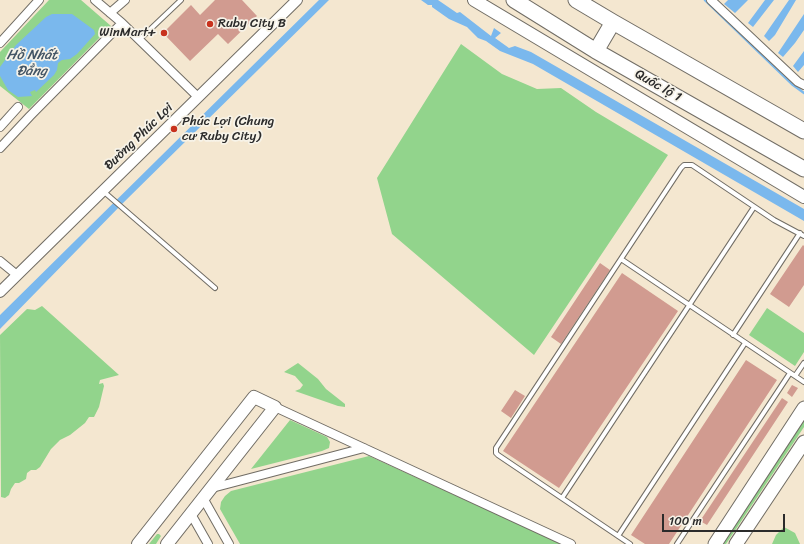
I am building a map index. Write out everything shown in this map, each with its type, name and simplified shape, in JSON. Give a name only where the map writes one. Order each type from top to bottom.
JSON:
[{"type":"highway","name":"Quốc lộ 1","points":[[514,0],[596,51],[804,168]]},
{"type":"highway","points":[[576,0],[804,131]]},
{"type":"highway","points":[[596,51],[612,22]]},
{"type":"main road","points":[[474,0],[804,197]]},
{"type":"main road","points":[[138,544],[254,396],[275,407],[167,544]]},
{"type":"main road","points":[[715,544],[804,408]]},
{"type":"main road","points":[[736,544],[804,442]]},
{"type":"street","points":[[0,43],[39,0]]},
{"type":"street","points":[[95,0],[122,23],[198,97]]},
{"type":"street","points":[[110,13],[125,0]]},
{"type":"street","name":"Đường Phúc Lợi","points":[[0,292],[297,0]]},
{"type":"street","points":[[711,0],[798,82],[804,85]]},
{"type":"street","points":[[0,148],[122,23]]},
{"type":"street","points":[[0,127],[18,107]]},
{"type":"street","points":[[0,261],[17,275]]},
{"type":"street","points":[[275,407],[572,544]]},
{"type":"street","points":[[211,488],[364,448]]},
{"type":"street","points":[[203,498],[229,544]]},
{"type":"street","points":[[191,514],[208,544]]},
{"type":"lane","points":[[139,40],[180,0]]},
{"type":"lane","points":[[630,544],[498,455],[496,450],[684,165],[692,165],[774,220],[802,235],[733,335]]},
{"type":"lane","points":[[102,191],[215,288]]},
{"type":"lane","points":[[562,498],[754,207]]},
{"type":"lane","points":[[621,260],[804,382]]},
{"type":"lane","points":[[618,536],[745,343]]},
{"type":"lane","points":[[795,376],[804,362]]},
{"type":"lane","points":[[677,544],[790,373]]},
{"type":"green space","name":"Hồ Nhất Đẳng","points":[[49,0],[81,0],[111,26],[29,109],[0,86],[0,52]]},
{"type":"green space","points":[[461,44],[502,74],[537,89],[561,88],[596,112],[668,155],[534,355],[392,234],[377,178]]},
{"type":"green space","points":[[42,306],[119,375],[100,380],[99,384],[103,383],[104,386],[99,407],[94,417],[89,417],[85,423],[70,435],[60,440],[51,449],[40,467],[27,473],[26,479],[19,483],[15,483],[9,495],[5,498],[1,497],[0,335],[27,309],[35,310]]},
{"type":"green space","points":[[767,308],[804,333],[804,352],[795,366],[749,335]]},
{"type":"green space","points":[[298,363],[345,404],[345,407],[295,391],[300,389],[303,385],[295,376],[284,372]]},
{"type":"green space","points":[[804,418],[804,427],[726,544],[721,544]]},
{"type":"green space","points":[[290,420],[327,437],[330,442],[329,448],[251,469]]},
{"type":"green space","points":[[369,456],[562,544],[240,544],[220,509],[221,502],[231,491]]},
{"type":"green space","points":[[784,527],[795,533],[800,544],[772,544],[776,535]]},
{"type":"green space","points":[[157,534],[161,536],[156,544],[149,544]]},
{"type":"water","points":[[319,0],[329,0],[122,204],[0,329],[0,315]]},
{"type":"water","points":[[421,0],[438,0],[457,13],[460,12],[491,36],[494,28],[501,33],[495,38],[509,48],[515,46],[531,52],[804,209],[804,221],[533,64],[500,51],[486,41],[478,38],[467,27],[449,19],[432,7],[432,5],[428,5]]},
{"type":"water","points":[[728,0],[748,0],[735,13],[724,4]]},
{"type":"water","points":[[765,0],[774,0],[753,27],[748,23]]},
{"type":"water","points":[[789,0],[796,0],[775,35],[769,41],[764,36]]},
{"type":"water","name":"Hồ Nhất Đẳng","points":[[52,14],[72,14],[94,30],[95,34],[77,54],[70,59],[62,60],[58,63],[57,70],[54,75],[36,92],[35,90],[30,92],[32,96],[18,97],[8,90],[0,76],[0,67],[16,45],[46,17]]},
{"type":"water","points":[[804,14],[804,30],[783,57],[778,53]]},
{"type":"water","points":[[804,51],[804,65],[798,72],[793,66]]},
{"type":"building","name":"Ruby City B","points":[[215,0],[242,0],[257,16],[228,44],[218,34],[190,61],[163,33],[191,5],[200,15]]},
{"type":"building","points":[[803,245],[804,285],[789,307],[770,294]]},
{"type":"building","points":[[600,263],[610,270],[561,344],[551,337]]},
{"type":"building","points":[[622,273],[678,311],[559,488],[503,451]]},
{"type":"building","points":[[746,360],[777,380],[669,544],[645,544],[631,535]]},
{"type":"building","points":[[792,385],[798,388],[792,397],[787,393]]},
{"type":"building","points":[[515,390],[525,396],[511,418],[501,411]]},
{"type":"building","points":[[782,398],[788,402],[707,525],[700,521]]},
{"type":"waterway","points":[[705,0],[793,85],[804,93]]},
{"type":"place","name":"Ruby City B","points":[[210,24]]},
{"type":"place","name":"WinMart+","points":[[164,33]]},
{"type":"place","name":"Phúc Lợi (Chung cư Ruby City)","points":[[174,129]]}]
